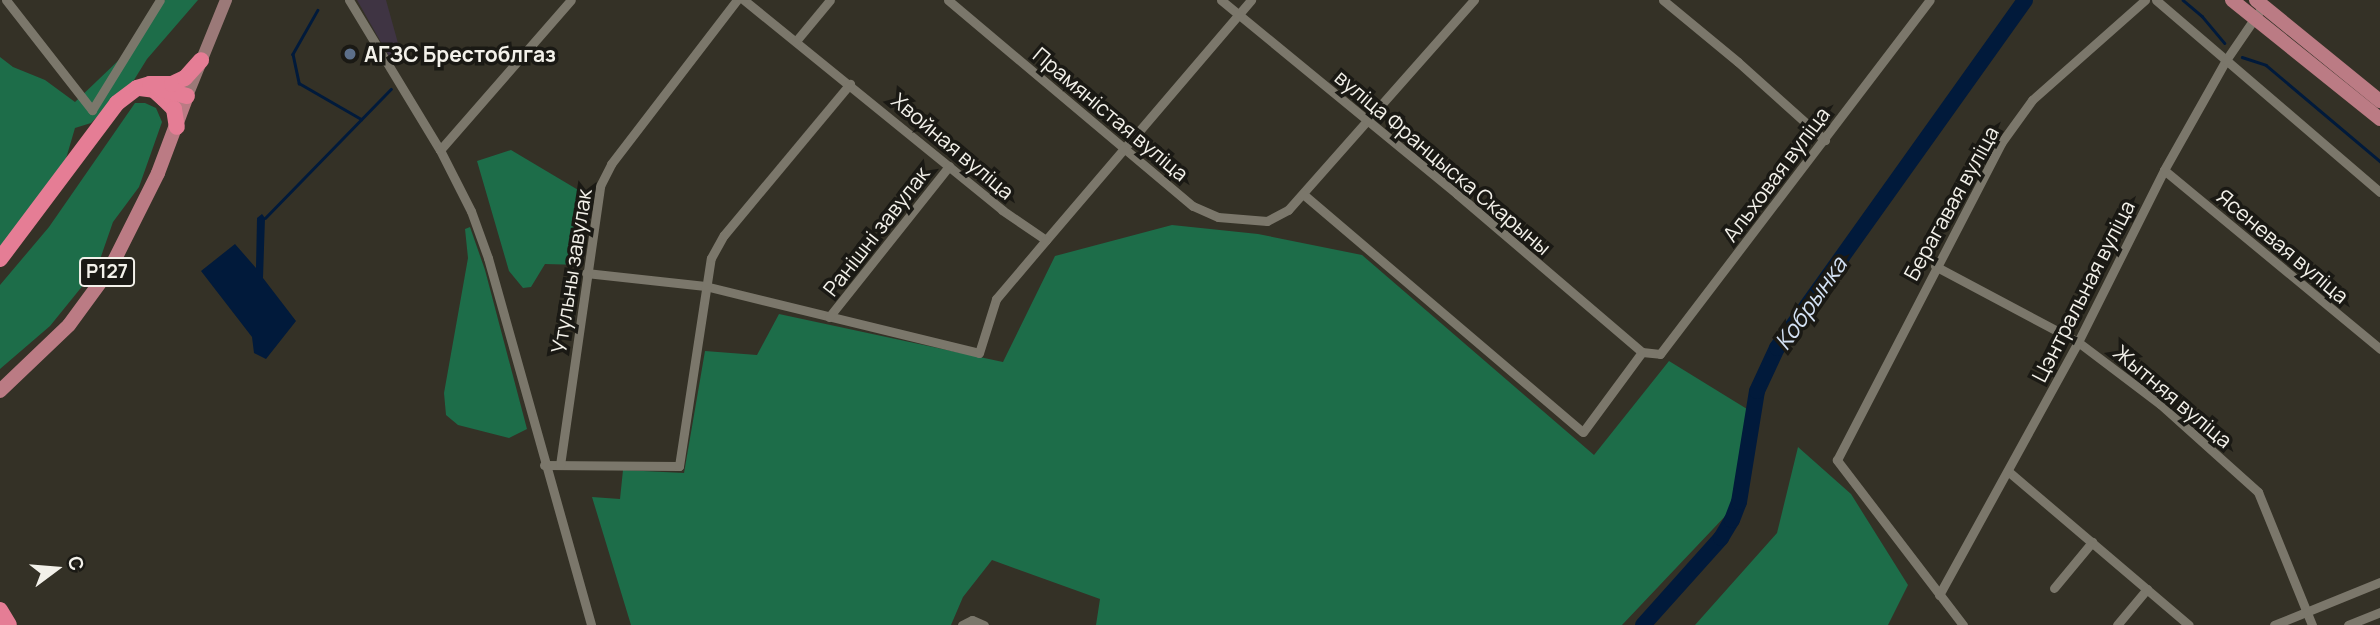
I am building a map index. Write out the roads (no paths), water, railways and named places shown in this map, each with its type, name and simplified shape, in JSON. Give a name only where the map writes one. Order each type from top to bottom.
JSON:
[{"type":"highway","name":"Р127","points":[[137,88],[150,84],[172,84],[185,78],[201,60]]},
{"type":"highway","points":[[0,260],[117,103],[137,88],[149,87],[187,96]]},
{"type":"highway","points":[[137,88],[153,90],[164,99],[174,109],[177,127]]},
{"type":"highway","points":[[0,610],[9,625]]},
{"type":"main road","name":"Р127","points":[[0,391],[47,349],[91,298],[124,244],[177,127],[226,0]]},
{"type":"main road","points":[[2232,0],[2258,8],[2331,61],[2380,101]]},
{"type":"main road","points":[[2258,8],[2380,120]]},
{"type":"street","points":[[6,0],[92,110],[160,0]]},
{"type":"street","points":[[349,0],[440,150],[471,211],[488,258],[591,625]]},
{"type":"street","points":[[440,150],[571,0]]},
{"type":"street","name":"Утульны завулак","points":[[560,465],[600,186],[611,164],[737,0]]},
{"type":"street","name":"Хвойная вуліца","points":[[744,0],[1002,210],[1046,240]]},
{"type":"street","points":[[796,41],[830,0]]},
{"type":"street","name":"Прамяністая вуліца","points":[[948,0],[1193,206],[1218,217],[1267,221],[1288,210],[1303,194]]},
{"type":"street","name":"вуліца Францыска Скарыны","points":[[1221,0],[1642,352]]},
{"type":"street","points":[[586,273],[705,286],[979,353],[996,299],[1251,0]]},
{"type":"street","points":[[1474,0],[1303,194],[1583,432],[1642,352]]},
{"type":"street","points":[[1663,0],[1738,62],[1825,140]]},
{"type":"street","name":"Альховая вуліца","points":[[1642,352],[1660,354],[1930,0]]},
{"type":"street","name":"Берагавая вуліца","points":[[1939,595],[1837,460],[1935,266],[2001,143],[2032,100],[2145,0]]},
{"type":"street","points":[[2156,0],[2380,192]]},
{"type":"street","name":"Цэнтральная вуліца","points":[[1939,595],[2078,342],[2164,170],[2258,8]]},
{"type":"street","points":[[544,465],[678,466],[705,286],[712,258],[724,235],[850,84]]},
{"type":"street","name":"Ранішні завулак","points":[[829,317],[949,166]]},
{"type":"street","name":"Ясеневая вуліца","points":[[2164,170],[2380,349]]},
{"type":"street","name":"Жытняя вуліца","points":[[1935,266],[2078,342],[2160,404],[2258,492],[2312,625]]},
{"type":"street","points":[[2008,472],[2189,625]]},
{"type":"street","points":[[2054,587],[2092,542]]},
{"type":"street","points":[[2273,625],[2380,582]]},
{"type":"street","points":[[2117,625],[2147,589]]},
{"type":"street","points":[[1939,595],[1963,625]]},
{"type":"street","points":[[2348,625],[2380,612]]},
{"type":"street","points":[[962,625],[972,620],[984,625]]},
{"type":"water","points":[[262,214],[265,218],[263,278],[296,321],[266,359],[254,353],[252,337],[201,271],[235,244],[256,268],[257,218]]},
{"type":"waterway","name":"Кобрынка","points":[[1643,625],[1721,538],[1732,520],[1739,502],[1757,391],[1777,348],[2025,0]]},
{"type":"waterway","points":[[2183,0],[2202,16],[2225,43]]},
{"type":"waterway","points":[[318,10],[293,54],[299,83],[361,119]]},
{"type":"waterway","points":[[2242,57],[2266,65],[2380,161]]},
{"type":"waterway","points":[[265,218],[391,89]]},
{"type":"place","name":"АГЗС Брестоблгаз","points":[[350,54]]}]
